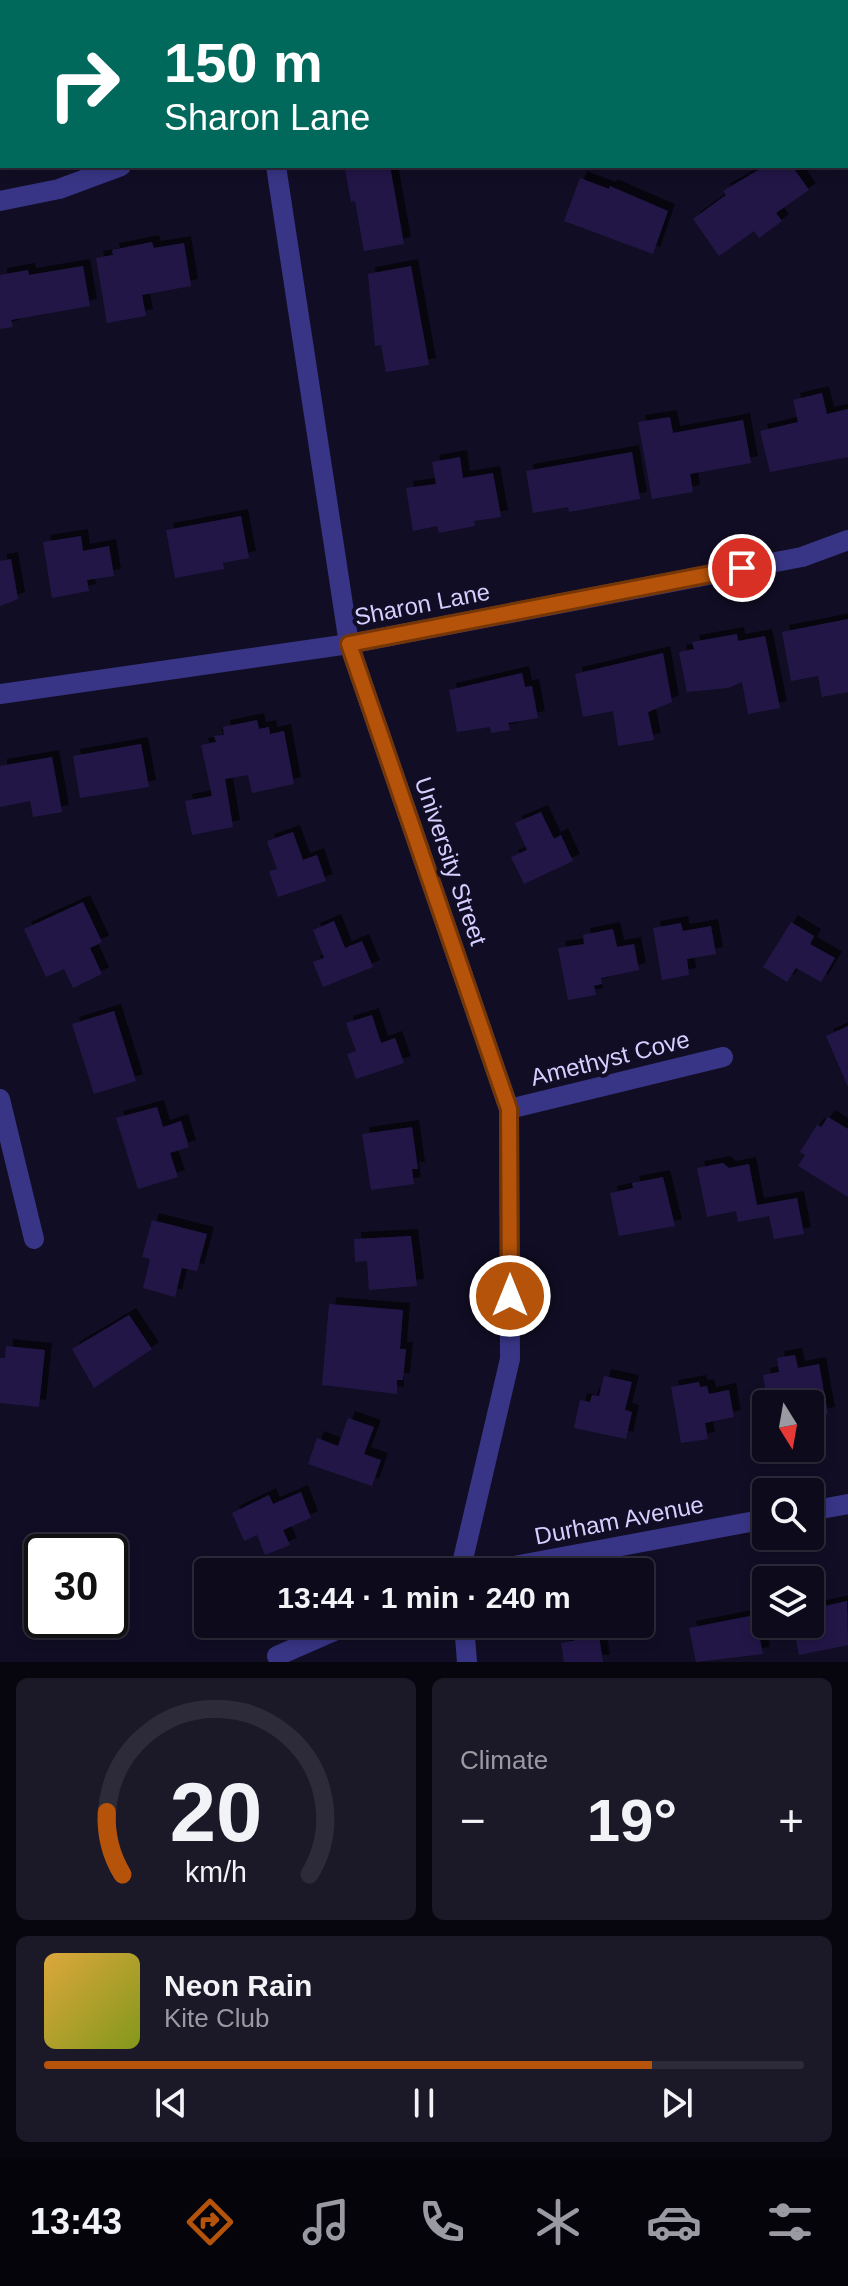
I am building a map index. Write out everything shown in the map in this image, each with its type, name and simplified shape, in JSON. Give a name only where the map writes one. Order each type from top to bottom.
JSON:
[{"type":"street","points":[[0,201],[59,189],[116,168]]},
{"type":"street","name":"University Street","points":[[276,168],[349,644],[509,1109],[510,1359],[463,1558]]},
{"type":"street","name":"Sharon Lane","points":[[0,694],[349,644],[802,557],[848,540]]},
{"type":"street","name":"Amethyst Cove","points":[[509,1109],[723,1057]]},
{"type":"street","points":[[0,1099],[34,1239]]},
{"type":"street","points":[[824,1508],[848,1504]]},
{"type":"street","name":"Durham Avenue","points":[[557,1558],[752,1522]]},
{"type":"street","points":[[277,1656],[318,1638]]},
{"type":"street","points":[[465,1638],[467,1662]]},
{"type":"building","points":[[390,168],[404,244],[364,251],[355,201],[351,202],[345,170]]},
{"type":"building","points":[[762,168],[793,168],[809,190],[776,213],[782,221],[759,238],[754,231],[719,256],[693,219],[726,195],[723,191]]},
{"type":"building","points":[[580,178],[609,189],[610,186],[668,211],[653,254],[564,221]]},
{"type":"building","points":[[152,242],[154,248],[184,243],[191,286],[142,295],[146,316],[107,323],[96,258],[113,255],[112,250]]},
{"type":"building","points":[[83,266],[90,306],[11,320],[13,327],[0,329],[0,275],[28,270],[29,275]]},
{"type":"building","points":[[411,266],[429,365],[386,372],[381,345],[375,346],[368,274]]},
{"type":"building","points":[[822,393],[827,414],[848,409],[848,457],[770,472],[760,431],[798,422],[793,400]]},
{"type":"building","points":[[670,417],[673,433],[743,420],[751,463],[690,474],[693,492],[652,499],[638,422]]},
{"type":"building","points":[[632,452],[640,499],[569,512],[568,507],[533,513],[526,471]]},
{"type":"building","points":[[460,457],[463,478],[493,473],[501,517],[474,521],[475,526],[439,533],[437,526],[413,531],[406,488],[436,484],[432,462]]},
{"type":"building","points":[[241,516],[249,558],[223,563],[224,569],[175,578],[166,530]]},
{"type":"building","points":[[81,536],[83,551],[109,546],[114,576],[87,580],[89,591],[52,598],[43,542]]},
{"type":"building","points":[[11,559],[18,599],[0,606],[0,561]]},
{"type":"building","points":[[848,619],[848,692],[822,697],[818,676],[791,681],[782,632]]},
{"type":"building","points":[[737,634],[738,641],[765,636],[780,708],[748,714],[742,682],[728,688],[687,692],[679,652],[694,649],[692,642]]},
{"type":"building","points":[[663,653],[672,702],[648,712],[654,740],[618,746],[613,711],[583,717],[575,674]]},
{"type":"building","points":[[522,673],[525,687],[532,686],[538,718],[508,723],[510,730],[491,733],[490,727],[457,732],[449,690]]},
{"type":"building","points":[[257,720],[259,729],[269,727],[270,734],[284,731],[294,784],[252,793],[248,775],[225,779],[233,827],[192,835],[185,801],[212,796],[201,745],[216,742],[214,736],[224,735],[223,727]]},
{"type":"building","points":[[141,744],[149,787],[80,798],[73,756]]},
{"type":"building","points":[[52,757],[62,812],[33,817],[30,801],[0,807],[0,766]]},
{"type":"building","points":[[541,812],[554,839],[561,835],[573,861],[524,884],[511,857],[527,850],[515,823]]},
{"type":"building","points":[[293,832],[303,860],[317,855],[326,881],[278,897],[269,871],[277,869],[267,841]]},
{"type":"building","points":[[83,902],[102,942],[90,948],[102,974],[73,988],[64,969],[46,977],[24,929]]},
{"type":"building","points":[[334,921],[345,948],[362,941],[373,967],[323,987],[313,962],[324,958],[313,930]]},
{"type":"building","points":[[791,922],[814,936],[810,944],[835,958],[821,982],[796,968],[787,982],[763,967]]},
{"type":"building","points":[[681,923],[683,931],[711,926],[716,954],[687,959],[689,975],[662,980],[653,928]]},
{"type":"building","points":[[613,929],[617,947],[634,944],[639,970],[601,978],[602,984],[594,986],[596,995],[568,1000],[558,948],[584,944],[583,935]]},
{"type":"building","points":[[114,1011],[136,1081],[94,1094],[72,1024]]},
{"type":"building","points":[[372,1015],[381,1043],[395,1038],[404,1063],[356,1079],[347,1054],[356,1051],[346,1023]]},
{"type":"building","points":[[848,1026],[848,1087],[826,1036]]},
{"type":"building","points":[[157,1107],[163,1127],[181,1121],[189,1147],[170,1153],[178,1177],[138,1189],[116,1118]]},
{"type":"building","points":[[828,1117],[848,1129],[848,1197],[798,1166],[805,1155],[800,1152],[817,1125],[821,1127]]},
{"type":"building","points":[[412,1127],[418,1169],[412,1169],[414,1184],[371,1190],[362,1134]]},
{"type":"building","points":[[723,1163],[729,1168],[749,1164],[757,1205],[797,1198],[804,1234],[774,1239],[769,1216],[738,1222],[736,1211],[707,1217],[697,1168]]},
{"type":"building","points":[[663,1177],[675,1226],[619,1236],[610,1193],[633,1188],[632,1183]]},
{"type":"building","points":[[152,1220],[207,1234],[197,1271],[182,1268],[175,1297],[143,1288],[150,1259],[142,1257]]},
{"type":"building","points":[[411,1236],[417,1286],[369,1290],[367,1261],[355,1262],[354,1239]]},
{"type":"building","points":[[329,1304],[403,1310],[400,1349],[406,1349],[403,1380],[397,1380],[397,1394],[322,1385]]},
{"type":"building","points":[[129,1315],[152,1349],[94,1388],[72,1349]]},
{"type":"building","points":[[6,1346],[45,1350],[39,1407],[0,1403],[0,1358],[5,1358]]},
{"type":"building","points":[[795,1355],[798,1368],[819,1364],[824,1390],[766,1390],[763,1375],[779,1372],[777,1358]]},
{"type":"building","points":[[604,1376],[632,1382],[625,1410],[632,1412],[626,1439],[574,1428],[580,1400],[590,1402],[592,1395],[599,1396]]},
{"type":"building","points":[[699,1382],[700,1387],[707,1386],[709,1394],[729,1390],[734,1417],[705,1423],[708,1439],[681,1443],[671,1387]]},
{"type":"building","points":[[824,1392],[828,1414],[824,1415]]},
{"type":"building","points":[[348,1418],[374,1427],[364,1454],[381,1460],[372,1486],[308,1464],[317,1438],[338,1446]]},
{"type":"building","points":[[301,1492],[311,1518],[283,1530],[290,1545],[265,1555],[257,1535],[244,1541],[232,1513],[269,1495],[273,1504]]},
{"type":"building","points":[[847,1601],[848,1645],[799,1655],[796,1638],[824,1638],[824,1606]]},
{"type":"building","points":[[752,1616],[752,1638],[760,1638],[763,1654],[696,1662],[689,1628]]},
{"type":"building","points":[[599,1638],[603,1662],[564,1662],[561,1643]]},
{"type":"route","points":[[510,1296],[509,1109],[349,644],[742,568]]}]
